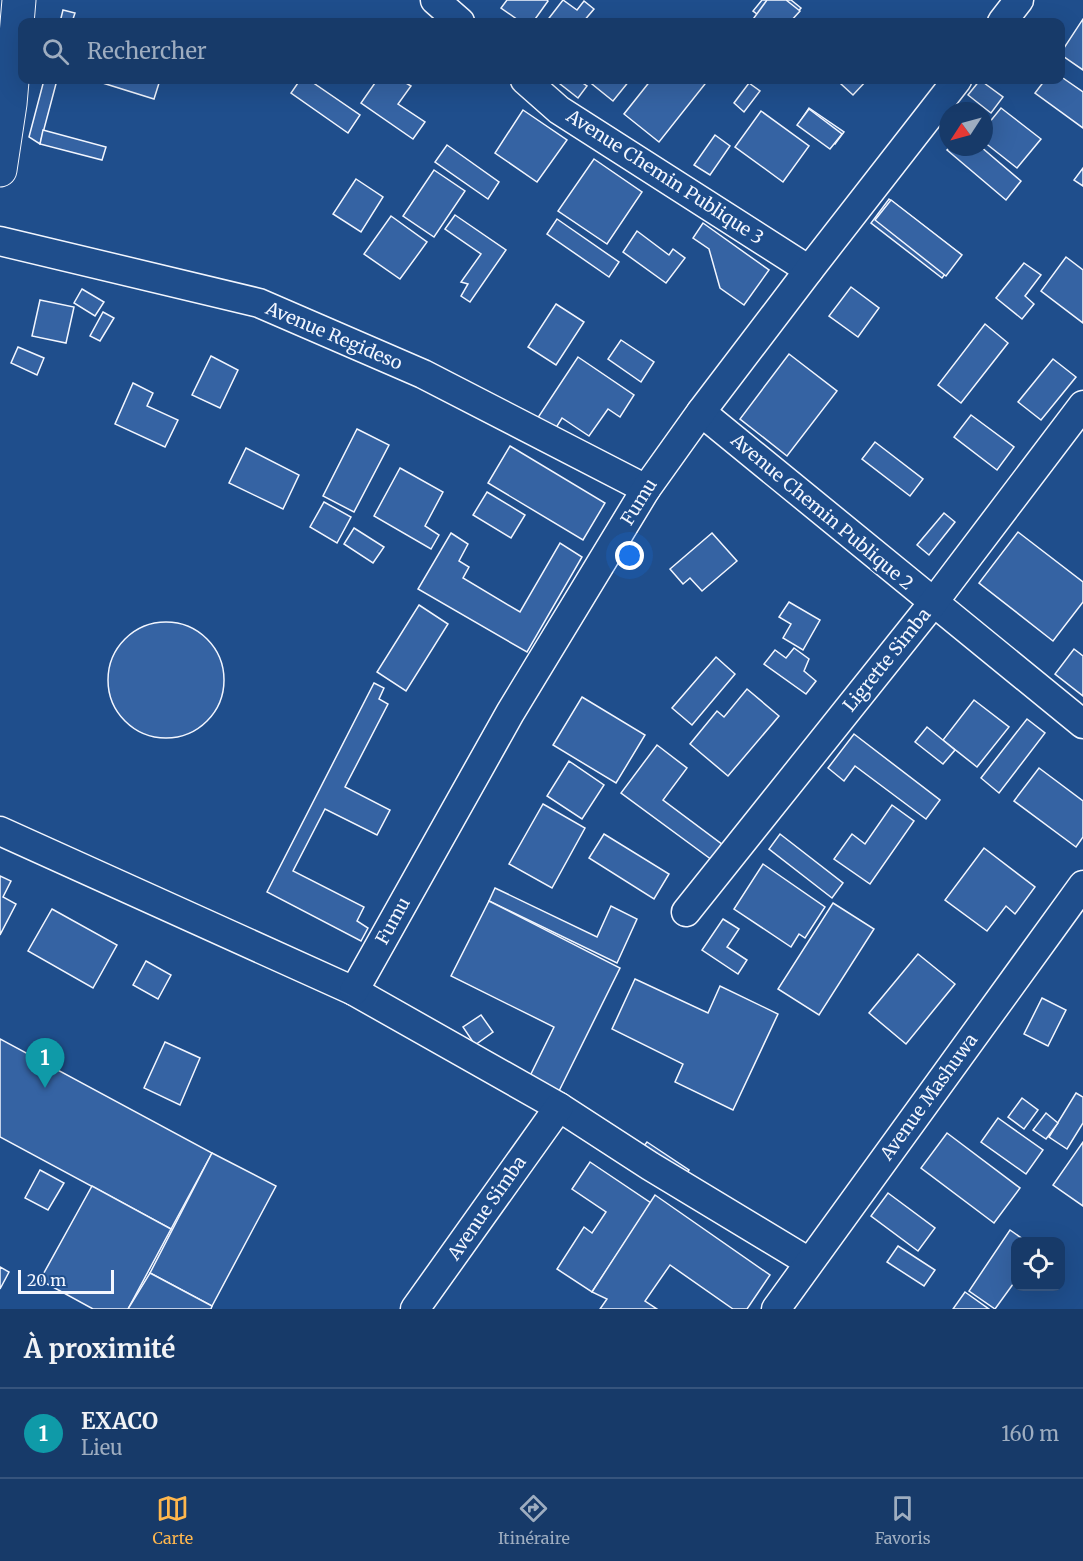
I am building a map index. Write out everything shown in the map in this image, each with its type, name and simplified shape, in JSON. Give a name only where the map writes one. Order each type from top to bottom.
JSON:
[{"type":"main road","points":[[0,170],[10,104],[19,0]]},
{"type":"street","points":[[435,0],[455,18]]},
{"type":"street","points":[[1005,18],[1019,0]]},
{"type":"street","name":"Avenue Chemin Publique 3","points":[[530,84],[559,110],[809,270]]},
{"type":"street","name":"Fumu","points":[[354,991],[510,713],[646,489],[701,412],[954,84]]},
{"type":"street","name":"Avenue Regideso","points":[[0,241],[259,303],[423,374],[646,489]]},
{"type":"street","name":"Ligrette Simba","points":[[686,912],[933,603],[1083,405]]},
{"type":"street","name":"Avenue Chemin Publique 2","points":[[701,412],[1083,724]]},
{"type":"street","points":[[0,831],[354,991],[559,1107],[650,1166],[809,1262]]},
{"type":"street","name":"Avenue Mashuwa","points":[[776,1309],[1083,885]]},
{"type":"street","name":"Avenue Simba","points":[[415,1309],[559,1107]]},
{"type":"building","points":[[507,0],[548,1],[536,18],[515,18],[501,8]]},
{"type":"building","points":[[563,0],[577,10],[584,1],[594,9],[586,18],[549,18]]},
{"type":"building","points":[[762,0],[791,0],[801,8],[792,18],[763,18],[753,11]]},
{"type":"building","points":[[767,0],[786,0],[800,11],[794,18],[754,18]]},
{"type":"building","points":[[63,10],[75,13],[73,18],[61,18]]},
{"type":"building","points":[[1083,19],[1083,70],[1065,57],[1065,46]]},
{"type":"building","points":[[1065,79],[1083,92],[1083,128],[1035,93],[1042,84],[1065,84]]},
{"type":"building","points":[[43,84],[56,84],[40,144],[29,137]]},
{"type":"building","points":[[106,84],[159,84],[154,99]]},
{"type":"building","points":[[297,84],[315,84],[360,115],[348,133],[291,93]]},
{"type":"building","points":[[374,84],[408,84],[411,86],[398,104],[425,122],[413,139],[361,103]]},
{"type":"building","points":[[560,84],[587,86],[578,98]]},
{"type":"building","points":[[592,84],[627,84],[613,101]]},
{"type":"building","points":[[648,84],[705,84],[659,142],[624,114]]},
{"type":"building","points":[[748,84],[760,91],[744,112],[734,103]]},
{"type":"building","points":[[841,84],[863,84],[853,95]]},
{"type":"building","points":[[977,84],[985,84],[1003,97],[993,110],[993,102],[977,102],[968,95]]},
{"type":"building","points":[[809,108],[844,132],[835,144],[801,120]]},
{"type":"building","points":[[1001,108],[1041,139],[1017,168],[993,149],[993,118]]},
{"type":"building","points":[[809,109],[842,134],[830,149],[797,125]]},
{"type":"building","points":[[523,110],[567,140],[537,182],[495,153]]},
{"type":"building","points":[[761,111],[809,146],[783,182],[735,147]]},
{"type":"building","points":[[43,130],[106,147],[102,160],[40,144]]},
{"type":"building","points":[[715,135],[730,146],[710,175],[694,165]]},
{"type":"building","points":[[447,145],[499,182],[488,199],[435,162]]},
{"type":"building","points":[[954,156],[992,156],[1021,181],[1006,200]]},
{"type":"building","points":[[594,159],[642,192],[607,244],[558,211]]},
{"type":"building","points":[[1083,168],[1083,186],[1074,180]]},
{"type":"building","points":[[434,170],[465,191],[434,237],[403,216]]},
{"type":"building","points":[[356,179],[383,197],[361,232],[333,214]]},
{"type":"building","points":[[889,199],[960,254],[942,278],[871,223]]},
{"type":"building","points":[[891,200],[962,255],[946,276],[875,220]]},
{"type":"building","points":[[455,215],[506,250],[470,302],[461,296],[468,284],[461,282],[481,254],[445,229]]},
{"type":"building","points":[[391,216],[427,242],[400,279],[364,254]]},
{"type":"building","points":[[557,219],[619,262],[609,277],[547,234]]},
{"type":"building","points":[[703,223],[769,270],[744,305],[720,288],[709,249],[693,238]]},
{"type":"building","points":[[637,231],[669,255],[673,249],[685,258],[666,283],[623,252]]},
{"type":"building","points":[[1066,257],[1083,270],[1083,323],[1041,291]]},
{"type":"building","points":[[1024,263],[1041,275],[1025,296],[1034,304],[1022,319],[996,298]]},
{"type":"building","points":[[851,287],[879,308],[858,337],[829,316]]},
{"type":"building","points":[[82,289],[104,302],[95,316],[74,303]]},
{"type":"building","points":[[40,300],[74,307],[66,343],[32,336]]},
{"type":"building","points":[[556,304],[584,322],[556,365],[528,347]]},
{"type":"building","points":[[103,312],[114,318],[100,341],[90,336]]},
{"type":"building","points":[[985,324],[1008,343],[961,403],[938,385]]},
{"type":"building","points":[[621,340],[654,362],[641,382],[608,359]]},
{"type":"building","points":[[18,347],[44,358],[37,375],[11,363]]},
{"type":"building","points":[[789,354],[837,391],[787,456],[740,419]]},
{"type":"building","points":[[211,356],[238,370],[220,408],[192,395]]},
{"type":"building","points":[[578,357],[634,395],[620,417],[608,409],[589,436],[562,418],[554,431],[537,419]]},
{"type":"building","points":[[1053,359],[1076,377],[1041,420],[1018,402]]},
{"type":"building","points":[[133,383],[153,393],[147,406],[178,420],[165,447],[115,424]]},
{"type":"building","points":[[971,415],[1014,447],[997,470],[954,437]]},
{"type":"building","points":[[357,429],[389,445],[354,512],[323,496]]},
{"type":"building","points":[[875,442],[923,479],[910,496],[862,459]]},
{"type":"building","points":[[510,446],[605,503],[583,540],[488,483]]},
{"type":"building","points":[[246,448],[299,475],[283,509],[229,483]]},
{"type":"building","points":[[400,468],[443,492],[425,526],[439,535],[431,549],[374,516]]},
{"type":"building","points":[[487,492],[525,515],[511,538],[473,515]]},
{"type":"building","points":[[324,502],[351,517],[337,543],[310,527]]},
{"type":"building","points":[[944,513],[955,522],[929,555],[917,545]]},
{"type":"building","points":[[354,528],[384,547],[373,563],[344,544]]},
{"type":"building","points":[[1018,532],[1083,582],[1083,602],[1053,641],[979,583]]},
{"type":"building","points":[[451,533],[468,544],[459,561],[469,567],[463,578],[520,612],[560,543],[582,557],[527,652],[418,589]]},
{"type":"building","points":[[712,533],[737,561],[702,591],[690,578],[683,584],[670,569]]},
{"type":"building","points":[[789,602],[820,620],[803,650],[783,638],[791,624],[779,617]]},
{"type":"building","points":[[419,605],[448,624],[406,691],[377,672]]},
{"type":"building","points":[[166,622],[188,626],[207,639],[220,658],[224,680],[220,702],[207,721],[188,734],[166,738],[144,734],[125,721],[112,702],[108,680],[112,658],[125,639],[144,626]]},
{"type":"building","points":[[794,648],[809,659],[804,671],[816,681],[806,694],[764,664],[775,650],[786,658]]},
{"type":"building","points":[[1074,649],[1083,656],[1083,696],[1055,674]]},
{"type":"building","points":[[716,657],[735,674],[692,725],[672,708]]},
{"type":"building","points":[[374,683],[384,688],[379,699],[388,704],[345,787],[390,810],[377,835],[325,809],[293,871],[364,907],[357,921],[368,928],[361,941],[267,892]]},
{"type":"building","points":[[747,689],[779,716],[728,776],[690,744],[717,711],[724,717]]},
{"type":"building","points":[[582,697],[645,735],[616,783],[553,745]]},
{"type":"building","points":[[974,700],[1009,727],[977,767],[943,740]]},
{"type":"building","points":[[1027,719],[1045,733],[999,793],[981,778]]},
{"type":"building","points":[[927,727],[955,750],[943,764],[915,742]]},
{"type":"building","points":[[854,734],[940,800],[926,819],[855,766],[844,781],[828,768]]},
{"type":"building","points":[[657,745],[687,768],[663,800],[723,845],[712,860],[621,793]]},
{"type":"building","points":[[569,761],[604,785],[582,819],[547,796]]},
{"type":"building","points":[[1039,768],[1083,801],[1083,837],[1076,847],[1014,801]]},
{"type":"building","points":[[543,804],[585,828],[552,888],[509,864]]},
{"type":"building","points":[[892,805],[914,821],[870,884],[834,859],[852,834],[865,844]]},
{"type":"building","points":[[604,834],[669,874],[654,899],[589,858]]},
{"type":"building","points":[[780,834],[843,883],[832,898],[769,849]]},
{"type":"building","points":[[984,848],[1035,887],[1015,914],[1006,906],[987,931],[945,900]]},
{"type":"building","points":[[763,864],[825,907],[805,938],[799,934],[791,947],[734,909]]},
{"type":"building","points":[[0,876],[11,881],[3,897],[16,904],[0,935]]},
{"type":"building","points":[[495,888],[597,937],[611,906],[637,919],[617,963],[489,901]]},
{"type":"building","points":[[489,901],[620,968],[558,1093],[529,1078],[554,1027],[451,976]]},
{"type":"building","points":[[833,903],[874,929],[819,1015],[778,989]]},
{"type":"building","points":[[52,909],[117,945],[93,988],[28,951]]},
{"type":"building","points":[[723,919],[739,929],[727,947],[747,960],[738,974],[702,950]]},
{"type":"building","points":[[918,954],[955,984],[906,1044],[869,1013]]},
{"type":"building","points":[[146,961],[171,975],[158,999],[133,985]]},
{"type":"building","points":[[635,979],[708,1013],[720,986],[778,1014],[733,1110],[675,1082],[683,1064],[612,1029]]},
{"type":"building","points":[[1042,998],[1066,1010],[1048,1046],[1024,1034]]},
{"type":"building","points":[[481,1015],[493,1032],[475,1045],[463,1027]]},
{"type":"building","points":[[0,1039],[212,1153],[171,1229],[0,1137]]},
{"type":"building","points":[[165,1042],[200,1058],[180,1105],[144,1088]]},
{"type":"building","points":[[1076,1093],[1083,1097],[1083,1123],[1067,1149],[1049,1137]]},
{"type":"building","points":[[1022,1098],[1038,1110],[1024,1129],[1008,1117]]},
{"type":"building","points":[[1046,1113],[1058,1123],[1046,1139],[1033,1130]]},
{"type":"building","points":[[998,1118],[1043,1150],[1026,1174],[981,1142]]},
{"type":"building","points":[[947,1133],[1020,1188],[994,1223],[921,1168]]},
{"type":"building","points":[[647,1142],[689,1170],[682,1181],[639,1152]]},
{"type":"building","points":[[1083,1142],[1083,1206],[1053,1185]]},
{"type":"building","points":[[212,1153],[276,1186],[212,1306],[150,1273]]},
{"type":"building","points":[[590,1162],[651,1203],[592,1292],[557,1269],[584,1227],[592,1233],[606,1212],[572,1189]]},
{"type":"building","points":[[40,1170],[64,1183],[48,1210],[25,1198]]},
{"type":"building","points":[[92,1186],[171,1229],[128,1309],[93,1309],[40,1280]]},
{"type":"building","points":[[888,1193],[935,1228],[918,1251],[871,1216]]},
{"type":"building","points":[[655,1195],[770,1275],[747,1309],[733,1309],[670,1265],[645,1301],[657,1309],[600,1309],[607,1299],[592,1292]]},
{"type":"building","points":[[1010,1230],[1020,1237],[1011,1237],[1011,1287],[995,1309],[969,1291]]},
{"type":"building","points":[[898,1246],[935,1270],[924,1286],[887,1262]]},
{"type":"building","points":[[0,1267],[9,1272],[0,1289]]},
{"type":"building","points":[[150,1273],[212,1306],[211,1309],[128,1309]]},
{"type":"building","points":[[965,1292],[989,1309],[953,1309]]},
{"type":"place","name":"EXACO","points":[[45,1088]]}]
